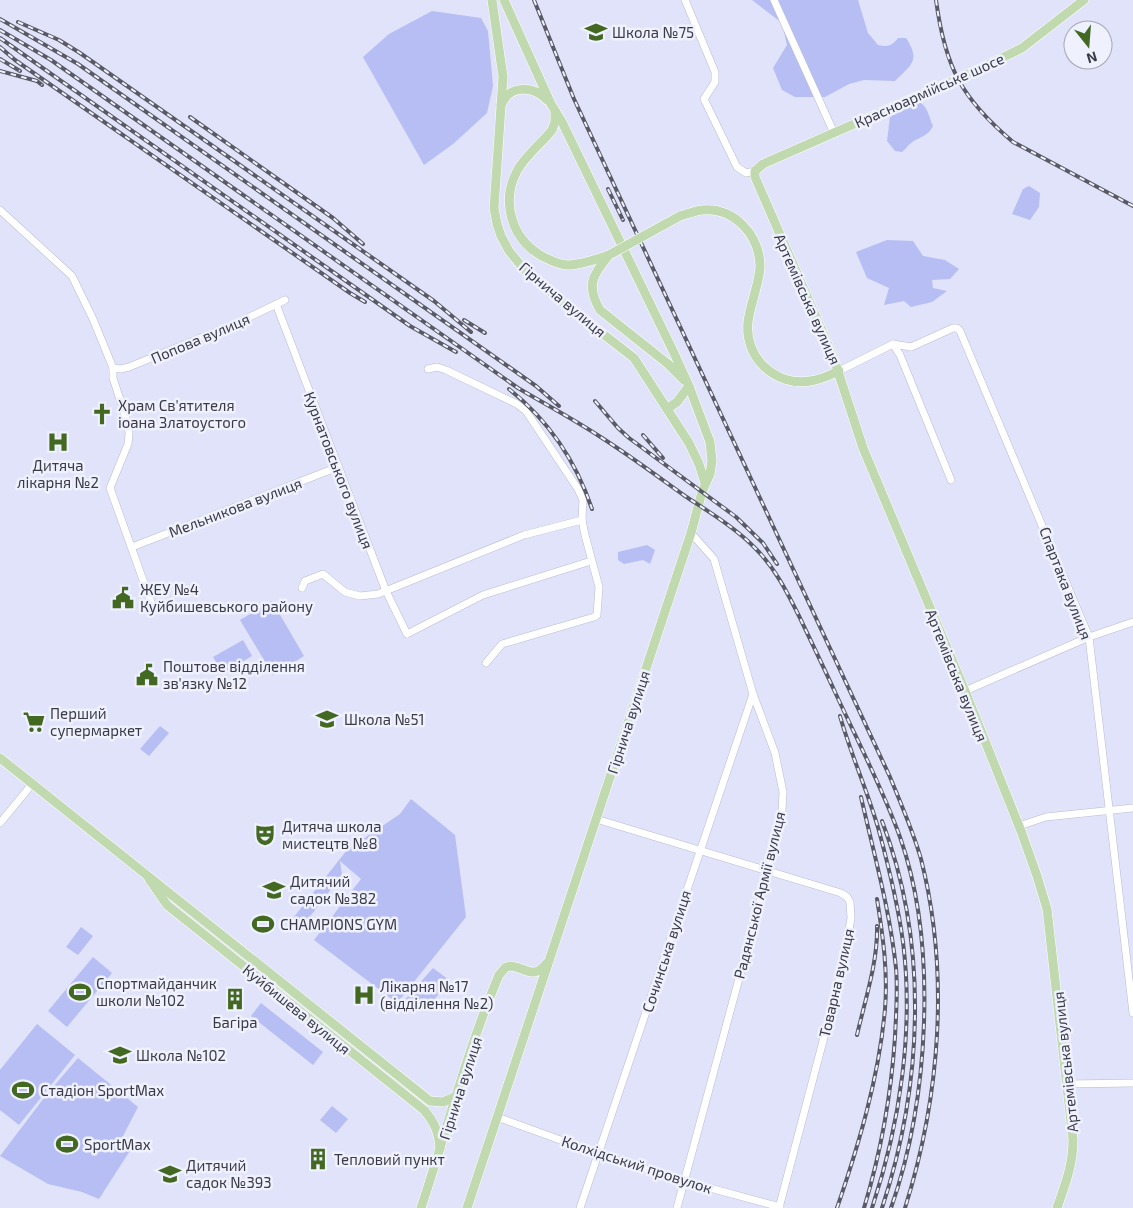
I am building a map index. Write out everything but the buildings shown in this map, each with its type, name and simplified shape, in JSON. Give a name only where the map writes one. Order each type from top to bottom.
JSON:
[{"type":"main road","name":"Гірнича вулиця","points":[[492,0],[502,77],[494,208],[499,230],[509,251],[523,268],[634,358],[689,443],[706,483]]},
{"type":"main road","name":"Гірнича вулиця","points":[[466,1208],[691,533],[710,474],[712,460],[710,442],[689,386],[588,175],[553,107],[504,0]]},
{"type":"main road","name":"Красноармійське шосе","points":[[755,171],[763,164],[1022,48],[1084,0]]},
{"type":"main road","points":[[500,108],[503,99],[518,89],[529,89],[543,95],[553,107],[555,122],[552,130],[517,170],[510,199],[510,212],[514,226],[530,249],[549,260],[568,265],[610,255],[680,216],[700,210],[715,210],[728,214],[748,230],[758,255],[760,268],[748,322],[750,342],[757,359],[764,368],[773,374],[796,381],[810,381],[839,372]]},
{"type":"main road","name":"Артемівська вулиця","points":[[755,171],[757,184],[839,372],[863,448],[1019,826],[1047,909],[1068,1084],[1073,1155],[1057,1208]]},
{"type":"main road","points":[[610,255],[597,269],[592,282],[593,297],[600,310],[668,364],[689,386],[677,402],[667,409]]},
{"type":"main road","name":"Куйбишева вулиця","points":[[0,758],[430,1101]]},
{"type":"main road","name":"Куйбишева вулиця","points":[[144,873],[167,905],[424,1110],[436,1126],[440,1137],[440,1149]]},
{"type":"main road","points":[[167,905],[166,897],[175,896]]},
{"type":"main road","points":[[530,972],[540,971],[548,961]]},
{"type":"main road","name":"Гірнича вулиця","points":[[421,1208],[455,1097],[499,975],[506,967],[510,966],[530,972]]},
{"type":"main road","points":[[530,972],[537,981],[539,990]]},
{"type":"main road","points":[[424,1110],[429,1110],[430,1101],[443,1102],[455,1097]]},
{"type":"street","points":[[685,0],[715,72],[715,82],[704,99],[737,168],[746,173],[755,171]]},
{"type":"street","points":[[774,0],[834,133]]},
{"type":"street","points":[[0,210],[72,276],[93,319],[113,368],[113,378],[128,424],[129,434],[128,444],[110,488],[152,605]]},
{"type":"street","name":"Попова вулиця","points":[[113,368],[129,367],[235,324],[285,300]]},
{"type":"street","name":"Курнатовського вулиця","points":[[276,304],[386,591],[406,634],[482,595],[591,561]]},
{"type":"street","name":"Спартака вулиця","points":[[839,372],[893,344],[912,347],[953,328],[957,328],[960,331],[1089,637],[1133,1013]]},
{"type":"street","points":[[893,344],[900,354],[951,480]]},
{"type":"street","points":[[428,368],[437,367],[446,370],[517,404],[526,411],[581,495],[583,506],[582,520],[591,561],[599,586],[598,615],[502,644],[486,663]]},
{"type":"street","name":"Мельникова вулиця","points":[[132,547],[338,467]]},
{"type":"street","points":[[302,588],[305,581],[323,574],[341,590],[360,596],[386,591],[524,535],[582,520]]},
{"type":"street","name":"Радянської Армії вулиця","points":[[677,1208],[768,871],[782,811],[783,792],[775,753],[753,694],[714,560],[691,533]]},
{"type":"street","points":[[964,691],[1089,637],[1133,622]]},
{"type":"street","name":"Сочинська вулиця","points":[[580,1208],[753,694]]},
{"type":"street","points":[[0,823],[33,783]]},
{"type":"street","points":[[1019,826],[1046,817],[1133,808]]},
{"type":"street","name":"Товарна вулиця","points":[[596,819],[841,893],[847,897],[852,918],[842,968],[780,1207]]},
{"type":"street","points":[[1068,1084],[1133,1083]]},
{"type":"street","name":"Колхідський провулок","points":[[497,1116],[599,1154],[684,1181],[780,1207]]},
{"type":"shaded area","points":[[752,0],[858,0],[868,33],[878,45],[889,45],[898,38],[906,38],[913,52],[912,62],[906,71],[895,81],[864,80],[849,84],[825,97],[795,97],[782,90],[773,68],[787,45],[782,23]]},
{"type":"shaded area","points":[[432,11],[481,18],[488,31],[493,86],[487,113],[453,144],[424,165],[363,57],[389,34]]},
{"type":"shaded area","points":[[917,102],[925,108],[933,126],[929,132],[911,143],[902,152],[895,151],[887,141],[890,117]]},
{"type":"shaded area","points":[[1029,186],[1040,193],[1039,207],[1030,220],[1012,214],[1023,189]]},
{"type":"shaded area","points":[[887,240],[913,241],[923,256],[945,260],[959,269],[950,279],[932,280],[933,288],[947,291],[932,302],[911,307],[904,301],[884,305],[889,288],[867,278],[856,252]]},
{"type":"shaded area","points":[[647,545],[655,550],[650,564],[643,560],[624,564],[618,560],[618,552]]},
{"type":"shaded area","points":[[272,601],[304,656],[273,675],[240,620]]},
{"type":"shaded area","points":[[243,640],[252,656],[223,673],[213,657]]},
{"type":"shaded area","points":[[160,726],[169,733],[149,756],[140,749]]},
{"type":"shaded area","points":[[411,799],[455,835],[466,917],[397,1003],[314,940],[361,879],[340,861],[342,875],[301,928],[290,922],[347,850],[400,814]]},
{"type":"shaded area","points":[[81,927],[93,936],[78,955],[66,947]]},
{"type":"shaded area","name":"Спортмайданчик школи №102","points":[[93,957],[112,973],[67,1027],[48,1011]]},
{"type":"shaded area","points":[[433,968],[449,980],[425,1012],[403,1002]]},
{"type":"shaded area","points":[[261,1003],[323,1052],[313,1065],[251,1016]]},
{"type":"shaded area","name":"Стадіон SportMax","points":[[37,1024],[75,1055],[19,1125],[0,1110],[0,1070]]},
{"type":"shaded area","name":"SportMax","points":[[78,1058],[138,1107],[122,1138],[131,1149],[99,1199],[82,1192],[48,1184],[0,1156],[47,1094]]},
{"type":"shaded area","points":[[332,1106],[348,1119],[336,1133],[320,1120]]},
{"type":"railway","points":[[534,0],[574,99],[890,777],[918,849],[930,902],[936,946],[938,990],[937,1035],[926,1123],[917,1166],[905,1208]]},
{"type":"railway","points":[[936,0],[940,24],[951,63],[958,80],[980,111],[1013,142],[1133,206]]},
{"type":"railway","points":[[0,19],[78,64],[536,386],[559,406]]},
{"type":"railway","points":[[18,22],[59,40],[80,53],[434,301],[471,332]]},
{"type":"railway","points":[[0,30],[51,60],[518,388],[632,458],[731,527],[763,556],[775,572],[799,616],[877,782],[900,837],[912,880],[920,925],[924,973],[921,1072],[914,1120],[904,1165],[891,1208]]},
{"type":"railway","points":[[0,38],[410,326],[456,352]]},
{"type":"railway","points":[[0,47],[15,60],[365,302]]},
{"type":"railway","points":[[0,59],[20,71]]},
{"type":"railway","points":[[0,71],[37,81],[42,85]]},
{"type":"railway","points":[[190,117],[333,218],[363,244]]},
{"type":"railway","points":[[608,189],[623,220]]},
{"type":"railway","points":[[464,320],[485,333]]},
{"type":"railway","points":[[509,389],[536,414],[559,443],[578,474],[592,509]]},
{"type":"railway","points":[[595,401],[629,438],[736,517],[763,543],[777,564]]},
{"type":"railway","points":[[643,435],[663,458]]},
{"type":"railway","points":[[840,716],[875,816],[886,859],[901,928],[906,975],[907,1009],[902,1076],[890,1143],[872,1208]]},
{"type":"railway","points":[[861,797],[890,925],[897,985],[895,1037],[888,1102],[880,1145],[864,1208]]},
{"type":"railway","points":[[882,821],[897,868],[908,916],[915,1014],[906,1113],[896,1161],[882,1208]]},
{"type":"railway","points":[[837,1208],[867,1110],[882,1034],[886,995],[883,940],[877,899]]},
{"type":"railway","points":[[857,1035],[873,967],[877,926]]},
{"type":"place","name":"Школа №75","points":[[596,32]]},
{"type":"place","name":"Храм Св'ятителя іоана Златоустого","points":[[102,414]]},
{"type":"place","name":"Дитяча лікарня №2","points":[[58,442]]},
{"type":"place","name":"ЖЕУ №4 Куйбишевського району","points":[[123,598]]},
{"type":"place","name":"Поштове відділення зв'язку №12","points":[[147,675]]},
{"type":"place","name":"Школа №51","points":[[327,719]]},
{"type":"place","name":"Перший супермаркет","points":[[34,722]]},
{"type":"place","name":"Дитяча школа мистецтв №8","points":[[265,835]]},
{"type":"place","name":"Дитячий садок №382","points":[[274,890]]},
{"type":"place","name":"CHAMPIONS GYM","points":[[263,924]]},
{"type":"place","name":"Спортмайданчик школи №102","points":[[80,992]]},
{"type":"place","name":"Лікарня №17 (відділення №2)","points":[[364,995]]},
{"type":"place","name":"Багіра","points":[[235,999]]},
{"type":"place","name":"Школа №102","points":[[120,1055]]},
{"type":"place","name":"Стадіон SportMax","points":[[23,1090]]},
{"type":"place","name":"SportMax","points":[[67,1144]]},
{"type":"place","name":"Тепловий пункт","points":[[318,1159]]},
{"type":"place","name":"Дитячий садок №393","points":[[170,1174]]}]
